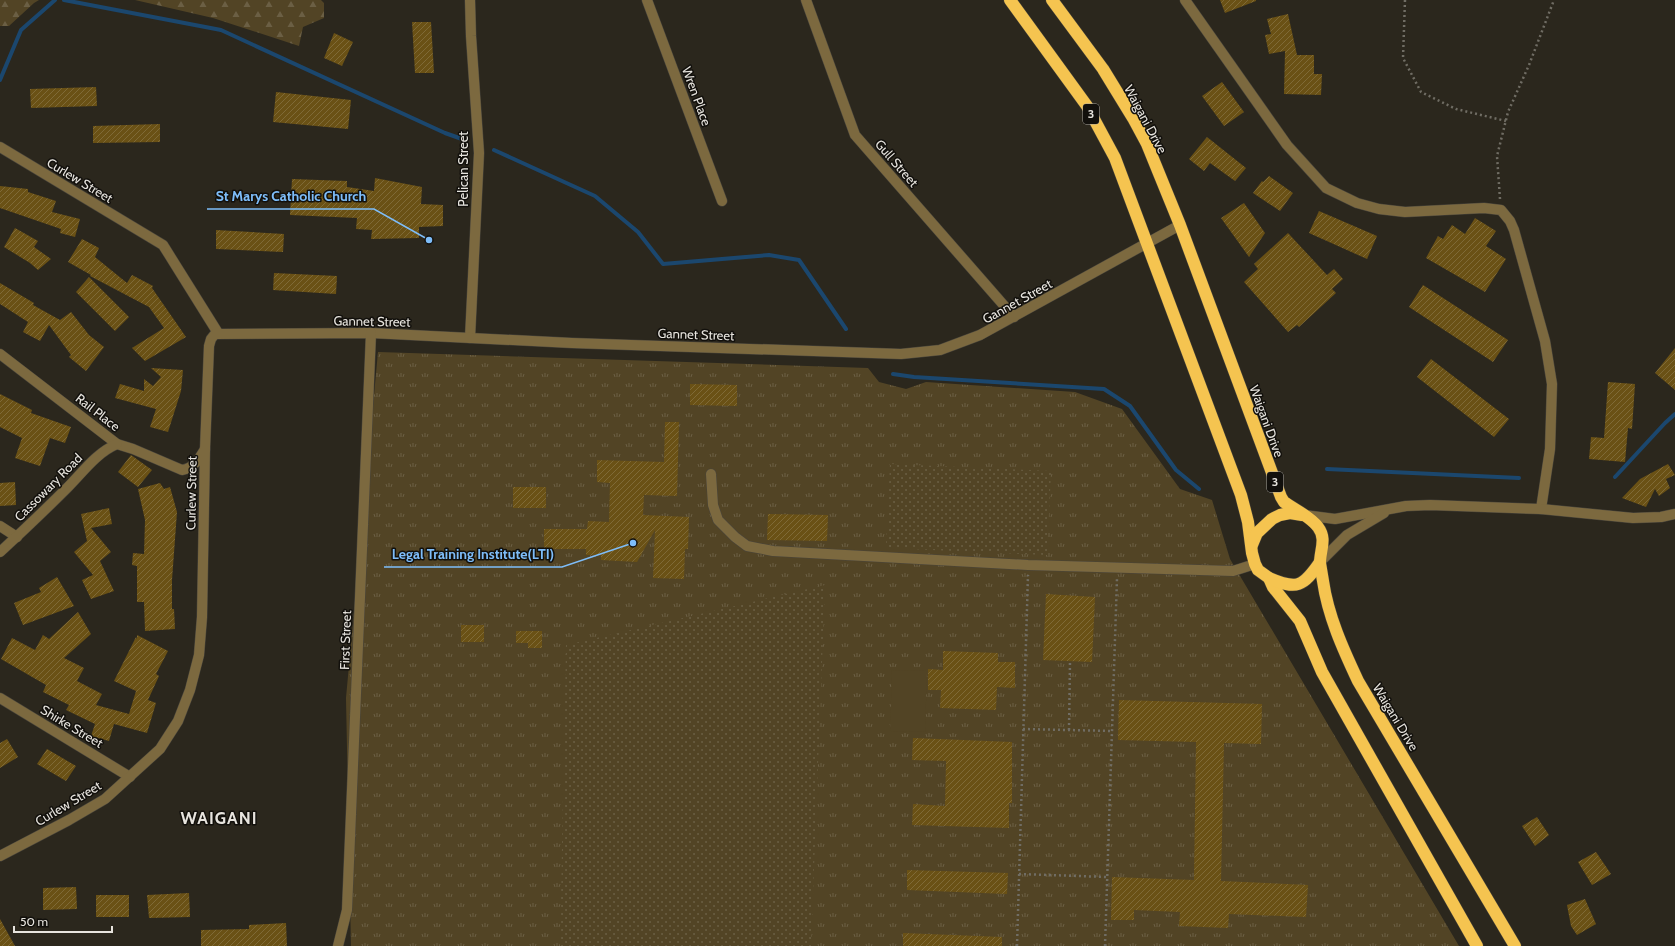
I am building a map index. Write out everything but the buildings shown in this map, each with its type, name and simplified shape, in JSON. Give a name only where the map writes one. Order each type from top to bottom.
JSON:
[{"type":"highway","name":"3","points":[[1010,0],[1087,106],[1115,158],[1241,495],[1248,522],[1255,564]]},
{"type":"highway","name":"Waigani Drive","points":[[1052,0],[1103,69],[1147,144],[1180,226],[1281,497],[1284,502],[1304,515],[1318,527],[1322,535],[1323,546],[1320,562],[1324,590],[1330,615],[1358,681],[1515,946]]},
{"type":"highway","points":[[1252,545],[1257,533],[1272,519],[1280,515],[1290,513],[1304,515]]},
{"type":"highway","points":[[1255,564],[1258,570],[1269,578],[1289,586],[1306,579],[1320,562]]},
{"type":"highway","points":[[1269,578],[1273,587],[1300,621],[1322,672],[1477,946]]},
{"type":"street","name":"Pelican Street","points":[[470,0],[479,153],[470,338]]},
{"type":"street","name":"Wren Place","points":[[647,0],[722,201]]},
{"type":"street","name":"Gull Street","points":[[806,0],[855,135],[1014,317]]},
{"type":"street","points":[[1185,0],[1287,145],[1326,188],[1357,203],[1379,209],[1405,212],[1484,208],[1501,210],[1510,221],[1514,230],[1545,341],[1552,384],[1550,449],[1541,509]]},
{"type":"street","name":"Curlew Street","points":[[0,147],[163,245],[218,333],[212,336],[209,346],[205,449],[202,617],[199,655],[190,690],[178,721],[160,749],[105,799],[75,817],[0,856]]},
{"type":"street","name":"Gannet Street","points":[[218,333],[371,334],[572,343],[796,350],[865,354],[915,354],[948,348],[980,335],[1119,260],[1147,242],[1180,226]]},
{"type":"street","name":"First Street","points":[[338,946],[347,910],[371,334]]},
{"type":"street","name":"Rail Place","points":[[0,354],[118,444],[133,448],[174,468],[182,470],[187,469],[197,462],[205,449]]},
{"type":"street","name":"Cassowary Road","points":[[0,552],[68,487],[91,461],[105,450],[118,444]]},
{"type":"street","points":[[710,474],[713,506],[718,520],[730,533],[747,546],[773,551],[801,554],[1028,565],[1233,571],[1255,564]]},
{"type":"street","points":[[1304,515],[1335,519],[1418,505],[1541,509],[1633,518],[1661,517],[1675,514]]},
{"type":"street","points":[[1320,562],[1347,536],[1390,509]]},
{"type":"street","points":[[0,526],[16,537]]},
{"type":"street","name":"Shirke Street","points":[[0,698],[130,777]]},
{"type":"path","points":[[1404,0],[1403,58],[1421,92],[1456,109],[1506,121]]},
{"type":"path","points":[[1501,210],[1497,156],[1508,112],[1529,65],[1554,0]]},
{"type":"path","points":[[1017,946],[1028,565]]},
{"type":"path","points":[[1105,946],[1117,567]]},
{"type":"path","points":[[1068,730],[1070,661]]},
{"type":"path","points":[[1023,729],[1112,731]]},
{"type":"path","points":[[1019,874],[1107,877]]},
{"type":"green space","points":[[0,0],[39,0],[9,26],[0,26]]},
{"type":"green space","points":[[135,0],[321,0],[324,3],[324,18],[303,27],[299,46],[213,18]]},
{"type":"green space","points":[[378,352],[868,368],[879,382],[906,389],[926,382],[1075,392],[1122,409],[1180,489],[1212,500],[1230,559],[1459,946],[351,946],[346,698]]},
{"type":"green space","points":[[890,464],[1051,471],[1047,555],[886,548]]},
{"type":"green space","points":[[825,585],[811,946],[560,946],[566,645]]},
{"type":"green space","points":[[892,670],[927,671],[925,732],[890,731]]},
{"type":"waterway","points":[[0,80],[21,30],[55,0]]},
{"type":"waterway","points":[[64,0],[221,30],[445,133],[462,139]]},
{"type":"waterway","points":[[494,150],[595,196],[638,232],[663,264],[769,255],[799,260],[846,329]]},
{"type":"waterway","points":[[893,374],[914,377],[1104,389],[1130,406],[1176,470],[1199,489]]},
{"type":"waterway","points":[[1615,477],[1675,414]]},
{"type":"waterway","points":[[1327,469],[1519,478]]},
{"type":"place","name":"St Marys Catholic Church","points":[[429,240]]},
{"type":"place","name":"Legal Training Institute(LTI)","points":[[633,543]]},
{"type":"district","name":"WAIGANI","points":[[219,818]]}]
